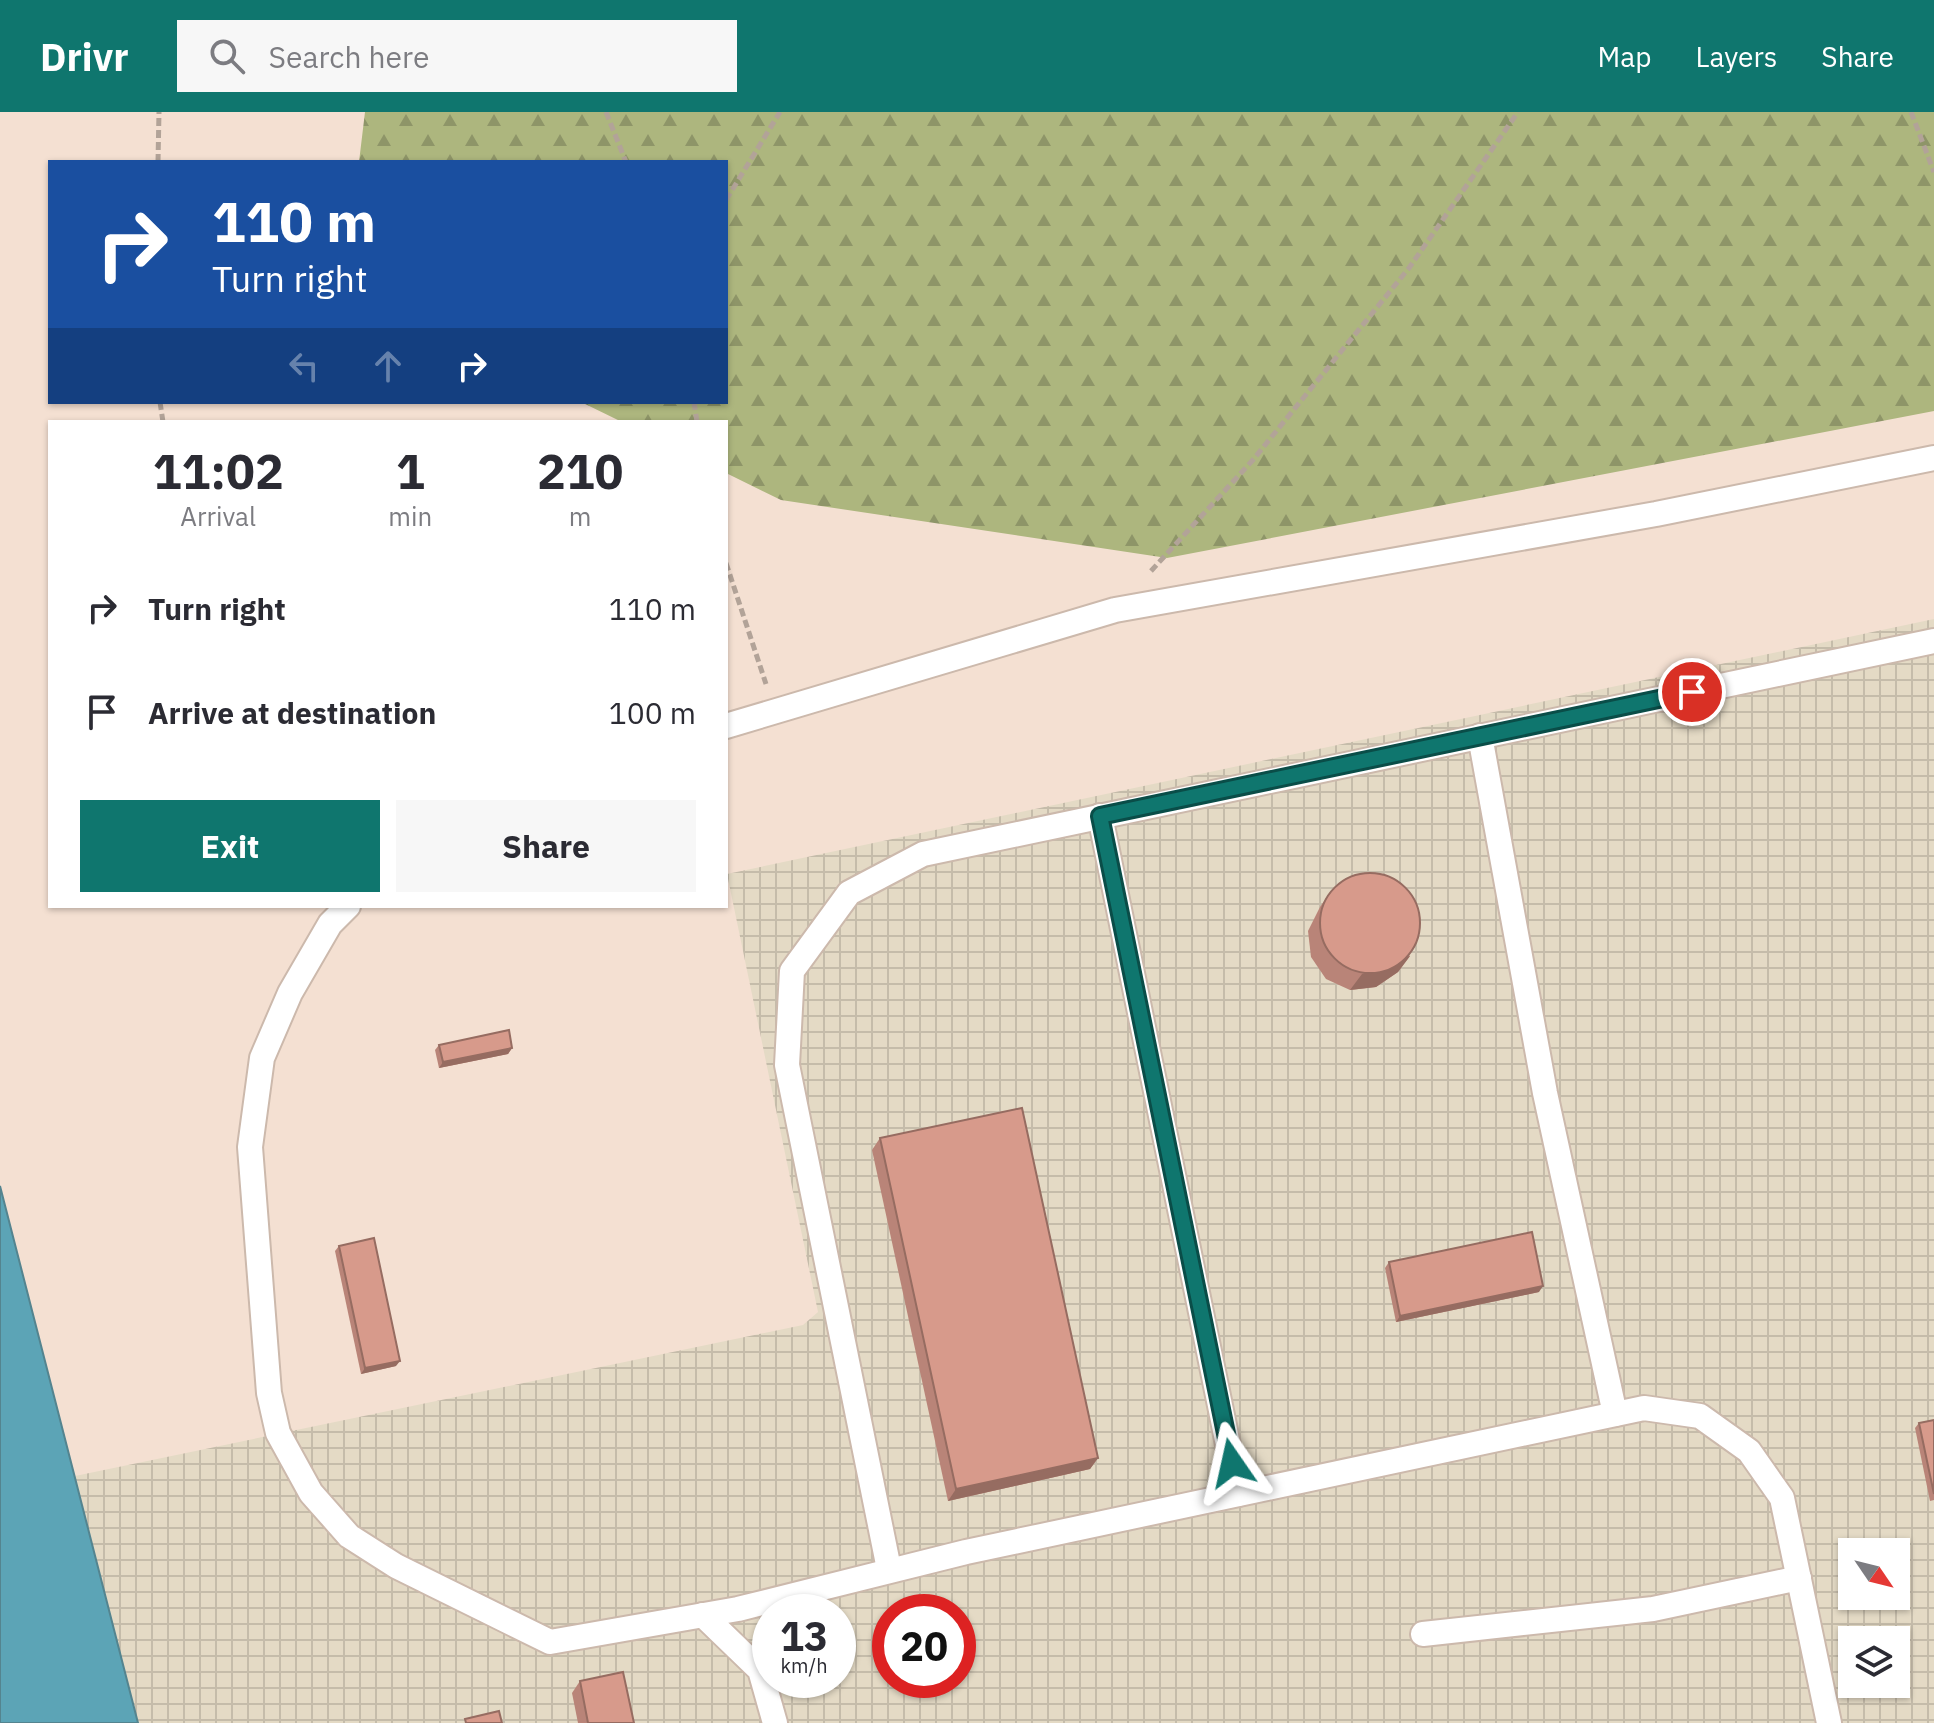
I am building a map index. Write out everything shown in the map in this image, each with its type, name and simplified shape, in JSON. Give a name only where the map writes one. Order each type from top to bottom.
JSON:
[{"type":"lane","points":[[728,725],[1115,610],[1656,514],[1934,458]]},
{"type":"lane","points":[[889,1569],[787,1065],[792,971],[849,893],[923,854],[1934,641]]},
{"type":"lane","points":[[1480,736],[1545,1093],[1615,1414]]},
{"type":"lane","points":[[1100,816],[1238,1494]]},
{"type":"lane","points":[[346,908],[330,924],[290,993],[262,1058],[250,1147],[269,1393],[278,1433],[311,1493],[349,1536],[396,1566],[550,1642],[738,1609],[889,1569],[1644,1408],[1700,1416],[1749,1451],[1782,1498],[1829,1723]]},
{"type":"lane","points":[[1423,1634],[1653,1609],[1799,1578]]},
{"type":"lane","points":[[703,1615],[760,1670],[775,1723]]},
{"type":"path","points":[[158,160],[159,112]]},
{"type":"path","points":[[606,112],[625,160]]},
{"type":"path","points":[[728,197],[780,112]]},
{"type":"path","points":[[1115,610],[1252,461],[1409,268],[1518,112]]},
{"type":"path","points":[[1911,112],[1934,172]]},
{"type":"path","points":[[728,569],[775,711]]},
{"type":"shaded area","points":[[1934,619],[1934,1723],[138,1723],[75,1476],[803,1325],[818,1312],[728,874]]},
{"type":"green space","points":[[365,112],[1934,112],[1934,411],[1167,558],[781,500],[728,474],[728,420],[618,420],[585,404],[728,404],[728,160],[359,160]]},
{"type":"water","points":[[0,1186],[138,1723],[0,1723]]},
{"type":"building","points":[[1370,873],[1389,877],[1405,888],[1416,904],[1420,923],[1416,942],[1405,958],[1389,969],[1370,973],[1351,969],[1335,958],[1324,942],[1320,923],[1324,904],[1335,888],[1351,877]]},
{"type":"building","points":[[509,1030],[512,1048],[443,1062],[439,1045]]},
{"type":"building","points":[[1022,1108],[1098,1458],[956,1489],[880,1138]]},
{"type":"building","points":[[1532,1232],[1543,1286],[1400,1316],[1389,1262]]},
{"type":"building","points":[[374,1238],[400,1361],[365,1368],[339,1246]]},
{"type":"building","points":[[1934,1420],[1934,1494],[1919,1423]]},
{"type":"building","points":[[623,1672],[634,1723],[588,1723],[580,1681]]},
{"type":"building","points":[[499,1711],[502,1723],[466,1723],[465,1719]]},
{"type":"route","points":[[1232,1463],[1100,816],[1692,692]]}]
